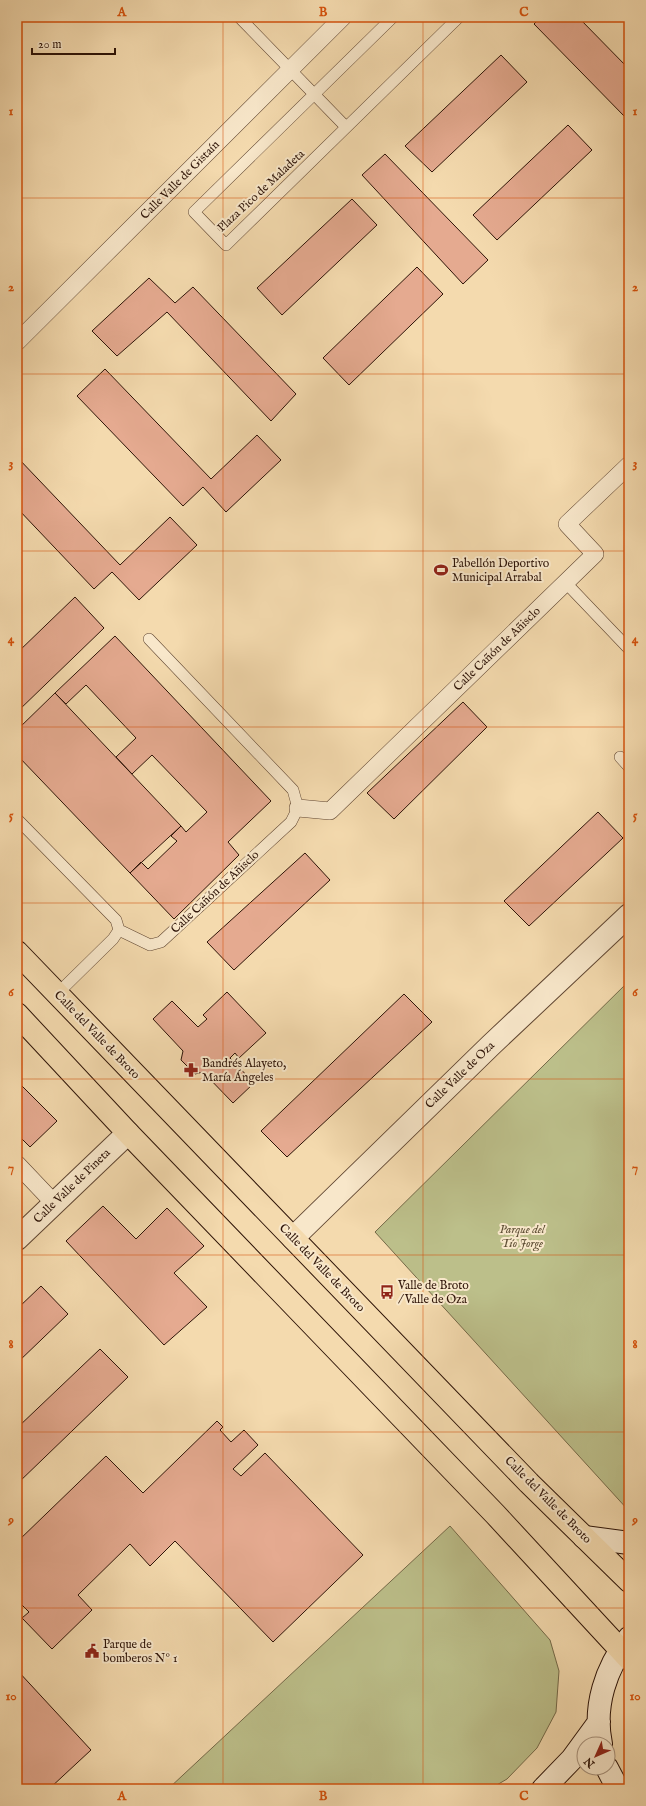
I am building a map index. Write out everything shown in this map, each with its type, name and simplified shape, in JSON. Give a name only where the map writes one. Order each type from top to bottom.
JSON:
[{"type":"main road","name":"Calle del Valle de Broto","points":[[17,952],[529,1483],[629,1581]]},
{"type":"main road","points":[[17,1014],[128,1133],[626,1649]]},
{"type":"street","name":"Calle Valle de Gistaín","points":[[17,342],[343,17]]},
{"type":"street","name":"Calle Cañón de Añisclo","points":[[298,808],[330,811],[595,554],[567,524],[629,465]]},
{"type":"street","name":"Calle Valle de Oza","points":[[293,1238],[496,1040],[629,915]]},
{"type":"street","name":"Calle Valle de Pineta","points":[[17,1239],[128,1133]]},
{"type":"street","points":[[17,1164],[54,1204]]},
{"type":"street","points":[[584,1537],[629,1543]]},
{"type":"street","points":[[600,1736],[600,1698],[607,1674],[626,1649]]},
{"type":"street","points":[[543,1789],[572,1758],[599,1722]]},
{"type":"street","points":[[612,1776],[618,1789]]},
{"type":"lane","points":[[239,17],[346,128]]},
{"type":"lane","name":"Plaza Pico de Maladeta","points":[[393,17],[194,212],[226,245],[459,17]]},
{"type":"lane","points":[[566,583],[629,649]]},
{"type":"lane","points":[[149,639],[293,790],[298,808]]},
{"type":"lane","points":[[620,757],[629,767]]},
{"type":"lane","name":"Calle Cañón de Añisclo","points":[[119,930],[150,944],[161,942],[291,822],[298,808]]},
{"type":"lane","points":[[17,819],[116,920],[119,930],[113,939],[57,994]]},
{"type":"green space","name":"Parque del Tío Jorge","points":[[629,981],[629,1511],[375,1232]]},
{"type":"green space","points":[[450,1526],[550,1640],[559,1671],[556,1712],[537,1748],[507,1779],[490,1789],[168,1789]]},
{"type":"building","points":[[541,17],[578,17],[629,69],[629,115],[626,118],[534,24]]},
{"type":"building","points":[[501,55],[527,82],[432,172],[405,146]]},
{"type":"building","points":[[568,125],[592,150],[497,240],[473,215]]},
{"type":"building","points":[[385,154],[488,260],[463,284],[362,175]]},
{"type":"building","points":[[352,199],[377,225],[282,315],[257,288]]},
{"type":"building","points":[[417,267],[443,294],[349,385],[323,358]]},
{"type":"building","points":[[149,278],[175,303],[193,287],[296,394],[271,421],[167,312],[117,356],[92,331]]},
{"type":"building","points":[[105,369],[211,479],[257,435],[281,460],[226,512],[203,487],[183,506],[77,396]]},
{"type":"building","points":[[17,457],[120,565],[170,517],[197,545],[139,600],[112,572],[94,589],[17,508]]},
{"type":"building","points":[[75,597],[104,628],[17,712],[17,653]]},
{"type":"building","points":[[115,636],[271,801],[228,842],[239,855],[174,919],[130,873],[141,862],[148,869],[177,841],[171,836],[181,826],[186,832],[207,812],[152,755],[132,774],[116,757],[136,738],[86,685],[66,704],[55,693]]},
{"type":"building","points":[[55,693],[181,826],[130,873],[17,755],[17,730]]},
{"type":"building","points":[[463,702],[487,727],[394,819],[367,793]]},
{"type":"building","points":[[598,812],[623,838],[529,926],[504,901]]},
{"type":"building","points":[[305,853],[330,880],[234,970],[207,942]]},
{"type":"building","points":[[227,992],[266,1033],[239,1058],[235,1053],[230,1058],[254,1083],[233,1103],[203,1072],[195,1074],[181,1060],[183,1051],[153,1019],[172,1001],[198,1027],[207,1019],[203,1015]]},
{"type":"building","points":[[404,994],[432,1022],[287,1157],[261,1131]]},
{"type":"building","points":[[17,1081],[57,1121],[30,1147],[17,1134]]},
{"type":"building","points":[[103,1206],[136,1239],[167,1208],[204,1246],[174,1273],[207,1307],[164,1345],[66,1241]]},
{"type":"building","points":[[41,1286],[68,1314],[17,1363],[17,1309]]},
{"type":"building","points":[[100,1349],[128,1377],[17,1484],[17,1428]]},
{"type":"building","points":[[217,1421],[223,1427],[220,1430],[231,1442],[244,1430],[258,1445],[233,1469],[241,1476],[265,1453],[363,1555],[273,1642],[175,1541],[150,1566],[130,1544],[78,1595],[92,1610],[52,1649],[22,1618],[29,1612],[17,1600],[17,1542],[106,1456],[143,1493]]},
{"type":"building","points":[[17,1670],[91,1750],[49,1789],[17,1789]]},
{"type":"place","name":"Pabellón Deportivo Municipal Arrabal","points":[[441,570]]},
{"type":"place","name":"Bandrés Alayeto, María Ángeles","points":[[191,1070]]},
{"type":"place","name":"Valle de Broto / Valle de Oza","points":[[387,1292]]},
{"type":"place","name":"Parque de bomberos Nº 1","points":[[92,1651]]}]
